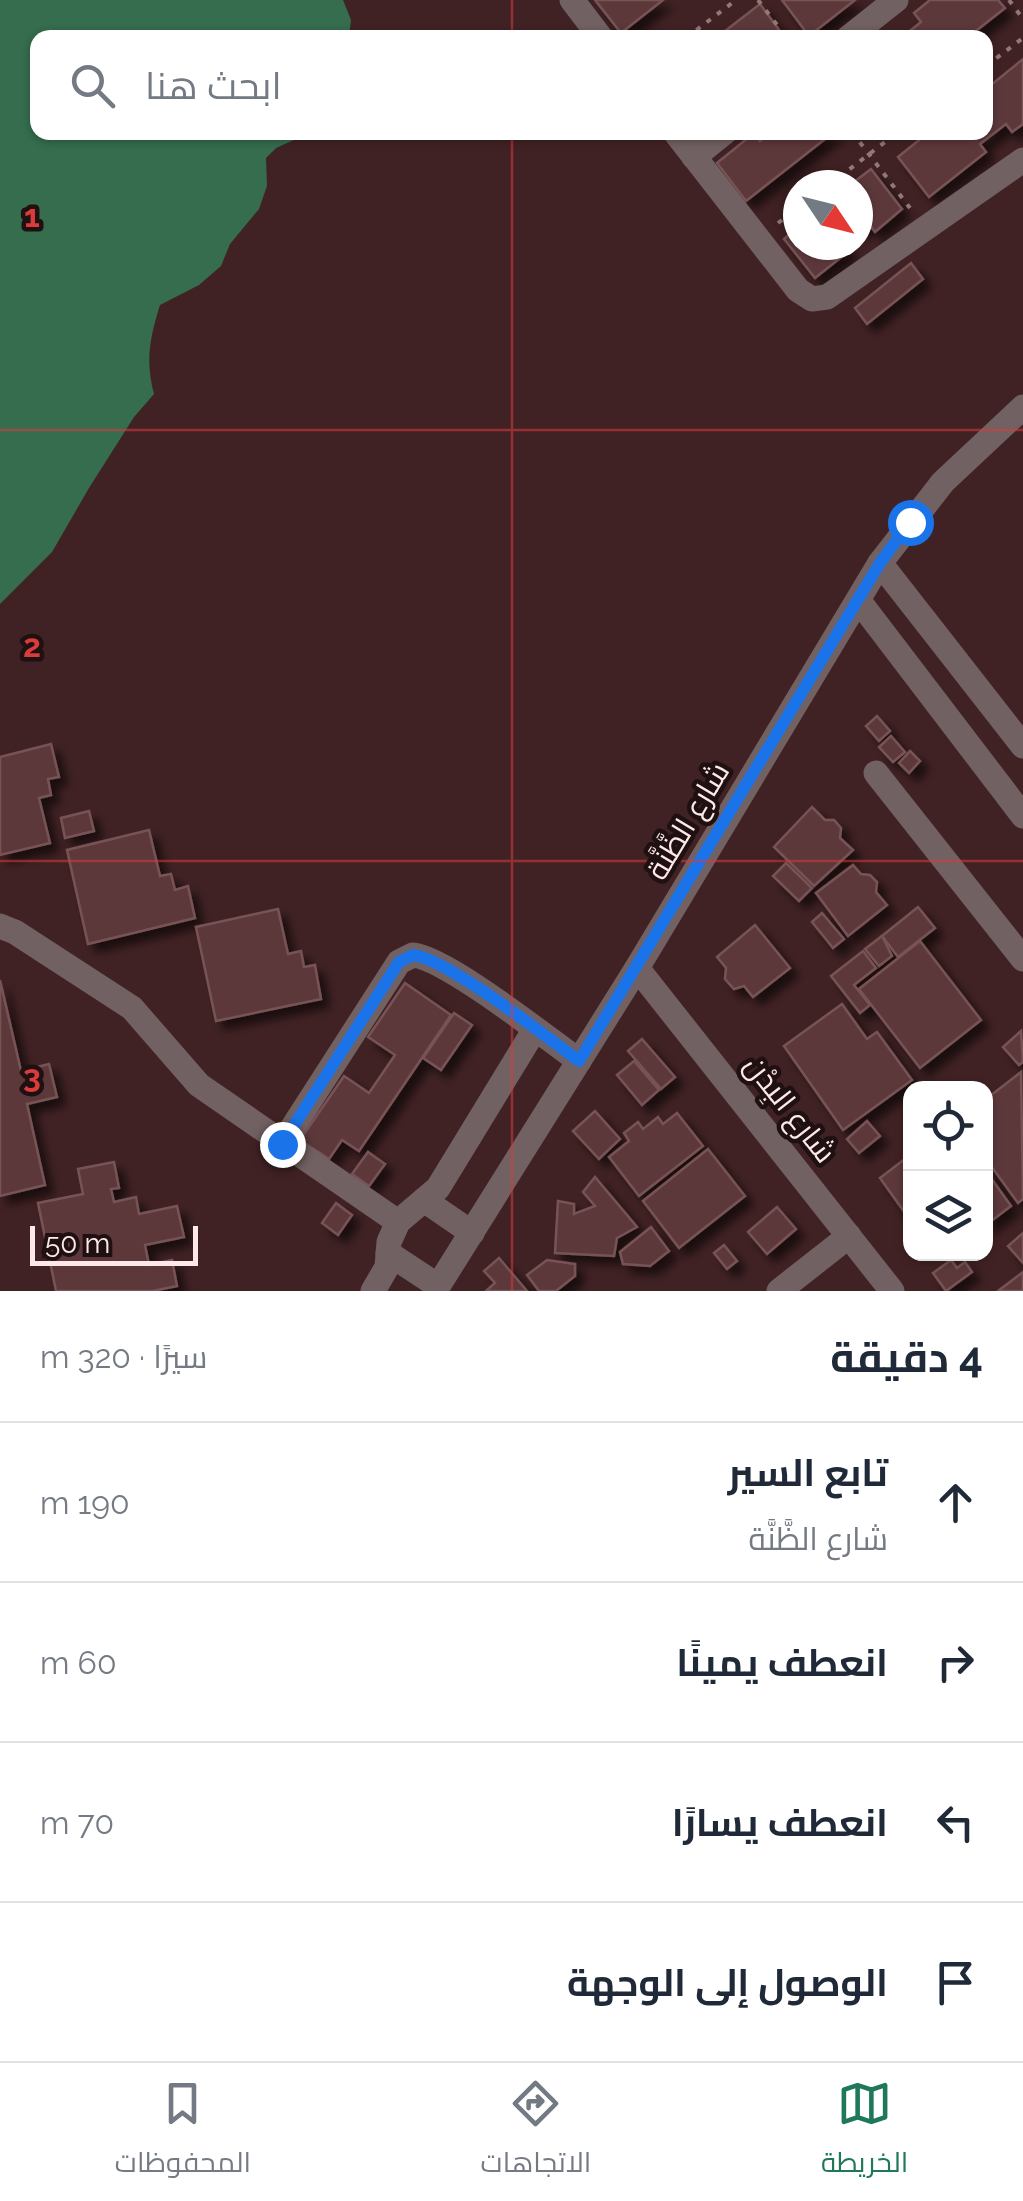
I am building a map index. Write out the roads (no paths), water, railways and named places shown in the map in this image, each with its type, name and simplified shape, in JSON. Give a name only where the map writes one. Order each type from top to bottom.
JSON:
[{"type":"street","points":[[572,0],[595,30]]},
{"type":"street","points":[[858,30],[896,0]]},
{"type":"street","points":[[681,140],[798,290],[812,299],[827,297],[1023,160]]},
{"type":"street","points":[[694,156],[715,140]]},
{"type":"street","name":"شارع الظَّنَّة","points":[[437,1288],[637,968],[880,563],[942,482],[1023,407]]},
{"type":"street","points":[[880,563],[1023,746]]},
{"type":"street","points":[[858,601],[1023,816]]},
{"type":"street","points":[[876,773],[1023,959]]},
{"type":"street","points":[[0,926],[132,1008],[199,1085],[398,1222]]},
{"type":"street","points":[[282,1144],[392,972],[413,955],[428,959],[579,1061]]},
{"type":"street","name":"شارع البِدْن","points":[[637,968],[892,1291]]},
{"type":"street","points":[[373,1291],[384,1274],[398,1222],[438,1188],[536,1029]]},
{"type":"street","points":[[424,1200],[472,1233]]},
{"type":"street","points":[[779,1291],[849,1236]]},
{"type":"street","points":[[388,1253],[437,1288]]}]
